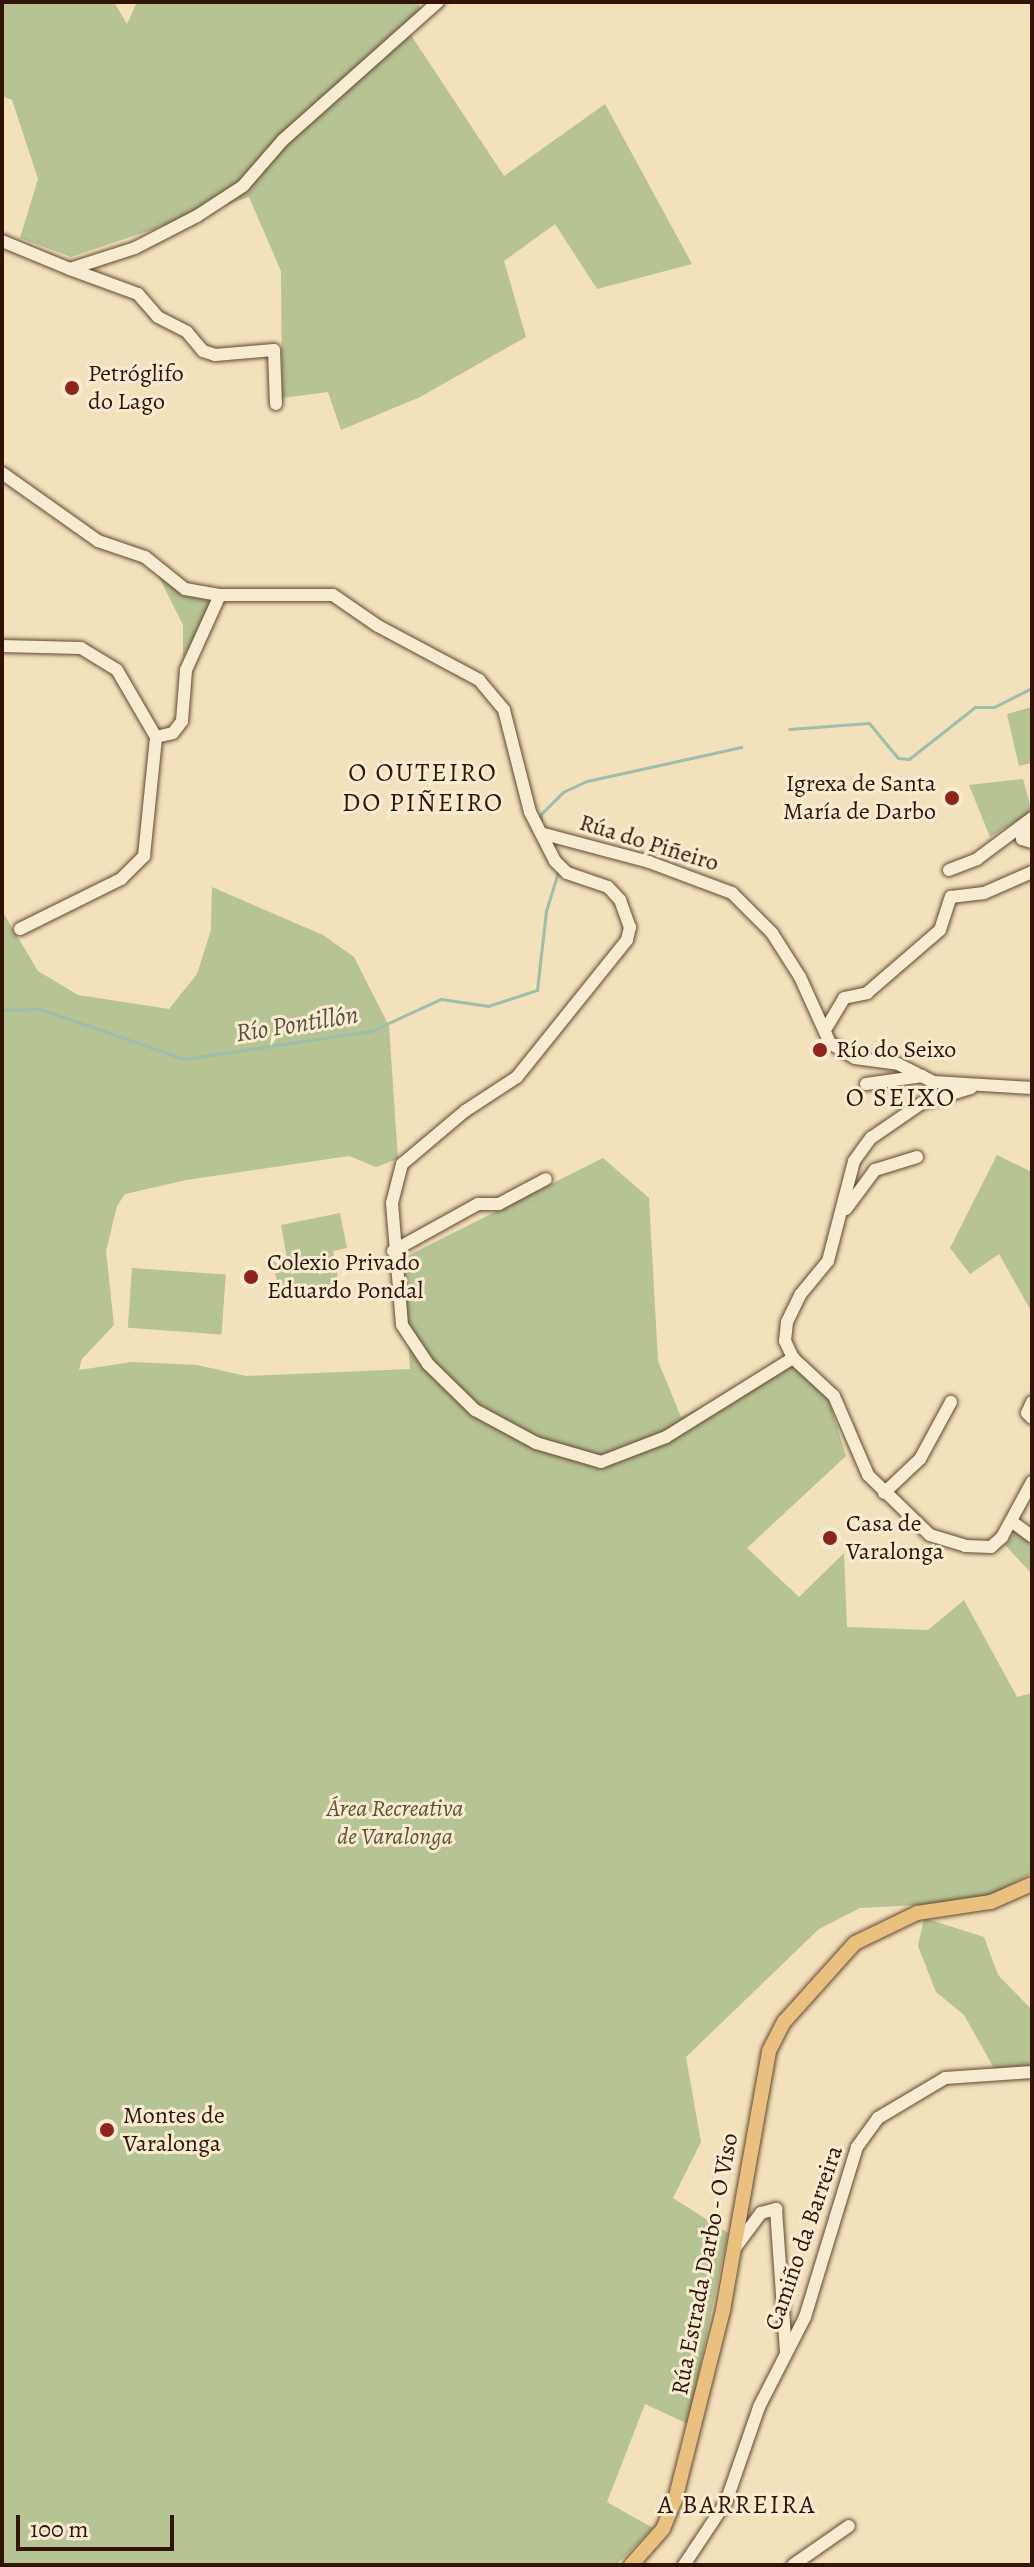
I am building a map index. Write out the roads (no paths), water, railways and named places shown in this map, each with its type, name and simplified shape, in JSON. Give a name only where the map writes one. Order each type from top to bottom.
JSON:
[{"type":"main road","name":"Rúa Estrada Darbo - O Viso","points":[[631,2565],[663,2529],[675,2500],[707,2380],[769,2051],[784,2022],[855,1943],[917,1913],[991,1902],[1032,1884]]},
{"type":"street","points":[[70,269],[135,248],[197,216],[243,186],[283,140],[438,2]]},
{"type":"street","points":[[2,241],[138,294],[158,317],[187,332],[203,351],[215,355],[274,350],[276,404]]},
{"type":"street","points":[[2,473],[98,541],[145,557],[185,589],[220,595],[333,595],[378,626],[479,680],[504,710],[530,812],[544,834],[555,861],[567,873],[608,887],[620,900],[630,927],[627,940],[517,1077],[465,1111],[402,1164],[392,1203],[393,1251],[402,1325],[428,1364],[475,1410],[536,1443],[601,1462],[666,1437],[793,1358]]},
{"type":"street","points":[[156,737],[173,733],[182,721],[186,670],[220,595]]},
{"type":"street","points":[[2,646],[81,648],[93,655],[117,670],[156,737],[144,856],[121,879],[20,929]]},
{"type":"street","points":[[1032,819],[1022,832],[1022,839],[1032,842]]},
{"type":"street","points":[[949,870],[977,859],[1032,819]]},
{"type":"street","name":"Rúa do Piñeiro","points":[[544,834],[649,862],[732,893],[772,933],[830,1043],[855,1058],[898,1064],[933,1082],[1032,1088]]},
{"type":"street","points":[[825,1030],[844,998],[878,986],[940,930],[951,897],[984,893],[1032,872]]},
{"type":"street","points":[[866,1084],[922,1076]]},
{"type":"street","points":[[982,1085],[922,1103],[871,1138],[854,1161],[828,1261],[800,1295],[787,1322],[785,1341],[793,1358],[834,1396],[868,1475],[930,1535],[965,1546],[991,1547],[1011,1521],[1032,1482]]},
{"type":"street","points":[[839,1223],[875,1170],[917,1157]]},
{"type":"street","points":[[393,1251],[478,1204],[499,1204],[546,1179]]},
{"type":"street","points":[[884,1493],[920,1459],[951,1402]]},
{"type":"street","points":[[1032,1402],[1027,1413],[1032,1418]]},
{"type":"street","points":[[1011,1521],[1032,1536]]},
{"type":"street","name":"Camiño da Barreira","points":[[684,2565],[726,2502],[739,2453],[805,2317],[857,2147],[878,2118],[945,2078],[1032,2072]]},
{"type":"street","points":[[733,2251],[761,2213],[776,2209],[786,2353]]},
{"type":"street","points":[[793,2565],[849,2526]]},
{"type":"waterway","name":"Río Pontillón","points":[[789,729],[869,723],[898,758],[909,759],[975,707],[994,707],[1032,688]]},
{"type":"waterway","name":"Río Pontillón","points":[[541,821],[541,814],[563,792],[587,781],[741,747]]},
{"type":"waterway","name":"Río Pontillón","points":[[2,1010],[40,1009],[184,1059],[371,1031],[441,999],[488,1006],[537,990],[546,911],[558,872]]},
{"type":"place","name":"Petróglifo do Lago","points":[[72,388]]},
{"type":"place","name":"Igrexa de Santa María de Darbo","points":[[952,798]]},
{"type":"place","name":"Río do Seixo","points":[[820,1050]]},
{"type":"place","name":"Colexio Privado Eduardo Pondal","points":[[251,1277]]},
{"type":"place","name":"Casa de Varalonga","points":[[830,1538]]},
{"type":"place","name":"Montes de Varalonga","points":[[107,2130]]},
{"type":"district","name":"O OUTEIRO DO PIÑEIRO","points":[[423,788]]},
{"type":"district","name":"O SEIXO","points":[[901,1098]]},
{"type":"district","name":"A BARREIRA","points":[[737,2505]]},
{"type":"park label","name":"Área Recreativa de Varalonga","points":[[395,1823]]}]
